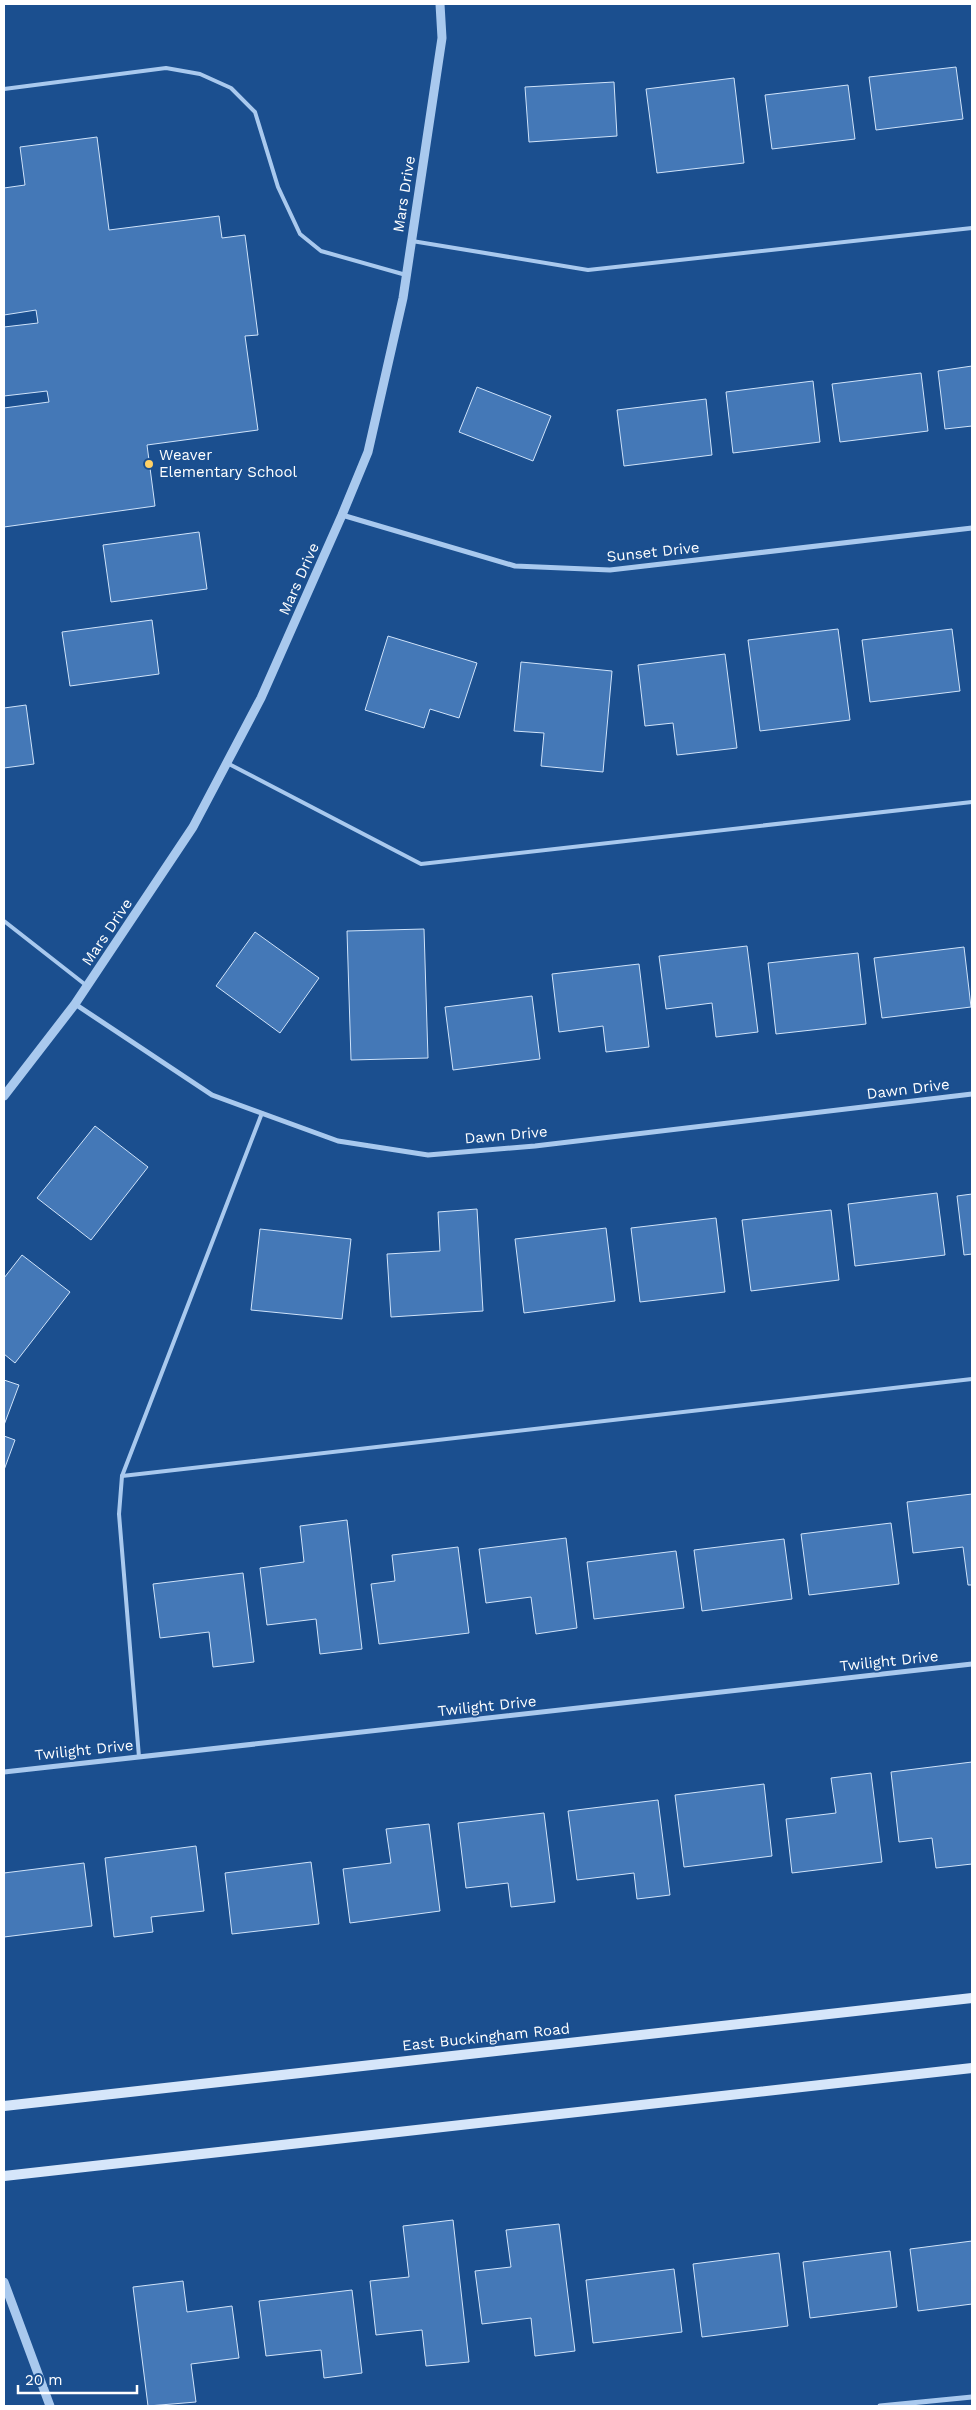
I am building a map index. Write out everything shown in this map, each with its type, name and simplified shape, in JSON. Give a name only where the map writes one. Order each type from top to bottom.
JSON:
[{"type":"main road","name":"East Buckingham Road","points":[[4,2106],[972,1998]]},
{"type":"main road","points":[[4,2176],[972,2068]]},
{"type":"street","name":"Mars Drive","points":[[4,1096],[75,1004],[193,827],[261,698],[368,452],[406,276],[442,38],[440,4]]},
{"type":"street","name":"Sunset Drive","points":[[342,514],[515,566],[610,570],[972,528]]},
{"type":"street","name":"Dawn Drive","points":[[75,1004],[212,1095],[338,1141],[428,1155],[535,1146],[972,1094]]},
{"type":"street","name":"Twilight Drive","points":[[4,1772],[972,1664]]},
{"type":"street","points":[[4,2282],[50,2406]]},
{"type":"street","points":[[880,2406],[972,2397]]},
{"type":"lane","points":[[4,89],[166,68],[200,74],[231,88],[255,112],[278,188],[300,234],[321,251],[406,276]]},
{"type":"lane","points":[[411,240],[588,270],[972,228]]},
{"type":"lane","points":[[227,762],[421,864],[972,802]]},
{"type":"lane","points":[[4,922],[87,986]]},
{"type":"lane","points":[[139,1757],[119,1514],[122,1476],[262,1113]]},
{"type":"lane","points":[[122,1476],[972,1379]]},
{"type":"building","points":[[956,67],[963,119],[876,130],[869,77]]},
{"type":"building","points":[[734,78],[744,163],[657,173],[646,89]]},
{"type":"building","points":[[614,82],[617,136],[529,142],[525,87]]},
{"type":"building","points":[[848,85],[855,139],[772,149],[765,95]]},
{"type":"building","points":[[97,137],[109,230],[219,216],[222,238],[245,235],[258,335],[245,336],[258,430],[147,445],[155,506],[4,527],[4,408],[49,402],[47,391],[4,396],[4,327],[38,323],[36,310],[4,315],[4,188],[25,185],[20,147]]},
{"type":"building","points":[[972,366],[972,426],[945,429],[938,371]]},
{"type":"building","points":[[921,373],[928,431],[840,442],[832,384]]},
{"type":"building","points":[[813,381],[820,442],[733,453],[726,392]]},
{"type":"building","points":[[477,387],[551,416],[533,461],[459,432]]},
{"type":"building","points":[[706,399],[712,455],[624,466],[617,410]]},
{"type":"building","points":[[199,532],[207,589],[111,602],[103,545]]},
{"type":"building","points":[[152,620],[159,674],[70,686],[62,632]]},
{"type":"building","points":[[838,629],[850,720],[760,731],[748,640]]},
{"type":"building","points":[[952,629],[960,691],[870,702],[862,640]]},
{"type":"building","points":[[388,636],[477,663],[459,718],[430,709],[424,728],[365,710]]},
{"type":"building","points":[[725,654],[737,748],[677,755],[673,723],[645,726],[638,665]]},
{"type":"building","points":[[521,662],[612,671],[603,772],[541,766],[544,733],[514,731]]},
{"type":"building","points":[[26,705],[34,764],[4,768],[4,708]]},
{"type":"building","points":[[424,929],[428,1058],[351,1060],[347,931]]},
{"type":"building","points":[[255,932],[319,978],[280,1033],[216,986]]},
{"type":"building","points":[[747,946],[758,1032],[716,1037],[712,1003],[666,1009],[659,956]]},
{"type":"building","points":[[964,947],[971,1007],[882,1018],[874,958]]},
{"type":"building","points":[[858,953],[866,1024],[776,1034],[768,963]]},
{"type":"building","points":[[639,964],[649,1047],[606,1052],[603,1026],[559,1032],[552,974]]},
{"type":"building","points":[[532,996],[540,1059],[453,1070],[445,1007]]},
{"type":"building","points":[[95,1126],[148,1167],[91,1240],[37,1198]]},
{"type":"building","points":[[937,1193],[945,1255],[855,1266],[848,1204]]},
{"type":"building","points":[[972,1194],[972,1254],[964,1255],[957,1196]]},
{"type":"building","points":[[477,1209],[483,1311],[391,1317],[387,1254],[440,1251],[438,1212]]},
{"type":"building","points":[[831,1210],[839,1280],[751,1291],[742,1220]]},
{"type":"building","points":[[716,1218],[725,1292],[640,1302],[631,1228]]},
{"type":"building","points":[[606,1228],[615,1301],[524,1313],[515,1239]]},
{"type":"building","points":[[260,1229],[351,1239],[342,1319],[251,1310]]},
{"type":"building","points":[[22,1255],[70,1292],[15,1363],[4,1354],[4,1278]]},
{"type":"building","points":[[4,1380],[19,1385],[4,1425]]},
{"type":"building","points":[[4,1436],[15,1440],[4,1470]]},
{"type":"building","points":[[972,1494],[972,1585],[968,1585],[963,1547],[913,1553],[907,1502]]},
{"type":"building","points":[[347,1520],[362,1649],[320,1654],[316,1619],[267,1625],[260,1568],[304,1562],[300,1526]]},
{"type":"building","points":[[891,1523],[899,1584],[809,1595],[801,1534]]},
{"type":"building","points":[[566,1538],[577,1628],[536,1634],[531,1597],[486,1603],[479,1549]]},
{"type":"building","points":[[784,1539],[792,1599],[702,1611],[694,1550]]},
{"type":"building","points":[[458,1547],[469,1633],[379,1644],[371,1584],[395,1581],[392,1555]]},
{"type":"building","points":[[676,1551],[684,1608],[594,1619],[587,1562]]},
{"type":"building","points":[[243,1573],[254,1662],[213,1667],[209,1632],[160,1638],[153,1584]]},
{"type":"building","points":[[972,1762],[972,1864],[936,1868],[932,1838],[899,1842],[891,1772]]},
{"type":"building","points":[[871,1773],[882,1862],[792,1873],[786,1819],[836,1813],[831,1778]]},
{"type":"building","points":[[764,1784],[772,1856],[684,1867],[675,1795]]},
{"type":"building","points":[[658,1800],[670,1895],[637,1899],[634,1873],[577,1880],[568,1811]]},
{"type":"building","points":[[544,1813],[555,1902],[511,1907],[508,1883],[466,1888],[458,1823]]},
{"type":"building","points":[[429,1824],[440,1911],[350,1923],[343,1869],[391,1863],[386,1829]]},
{"type":"building","points":[[196,1846],[204,1911],[151,1917],[153,1932],[114,1937],[105,1858]]},
{"type":"building","points":[[311,1862],[319,1924],[232,1934],[225,1873]]},
{"type":"building","points":[[84,1863],[92,1926],[4,1937],[4,1873]]},
{"type":"building","points":[[453,2220],[469,2362],[426,2366],[422,2330],[376,2335],[370,2281],[409,2277],[403,2226]]},
{"type":"building","points":[[559,2224],[575,2351],[535,2356],[531,2318],[482,2324],[475,2271],[511,2267],[506,2230]]},
{"type":"building","points":[[972,2241],[972,2304],[918,2311],[910,2249]]},
{"type":"building","points":[[890,2251],[897,2307],[810,2318],[803,2262]]},
{"type":"building","points":[[779,2253],[788,2326],[702,2337],[693,2264]]},
{"type":"building","points":[[674,2269],[682,2332],[593,2343],[586,2280]]},
{"type":"building","points":[[183,2281],[187,2312],[232,2306],[239,2358],[191,2364],[196,2402],[148,2406],[133,2287]]},
{"type":"building","points":[[352,2290],[362,2373],[324,2378],[321,2350],[266,2356],[259,2301]]},
{"type":"place","name":"Weaver Elementary School","points":[[149,464]]}]
